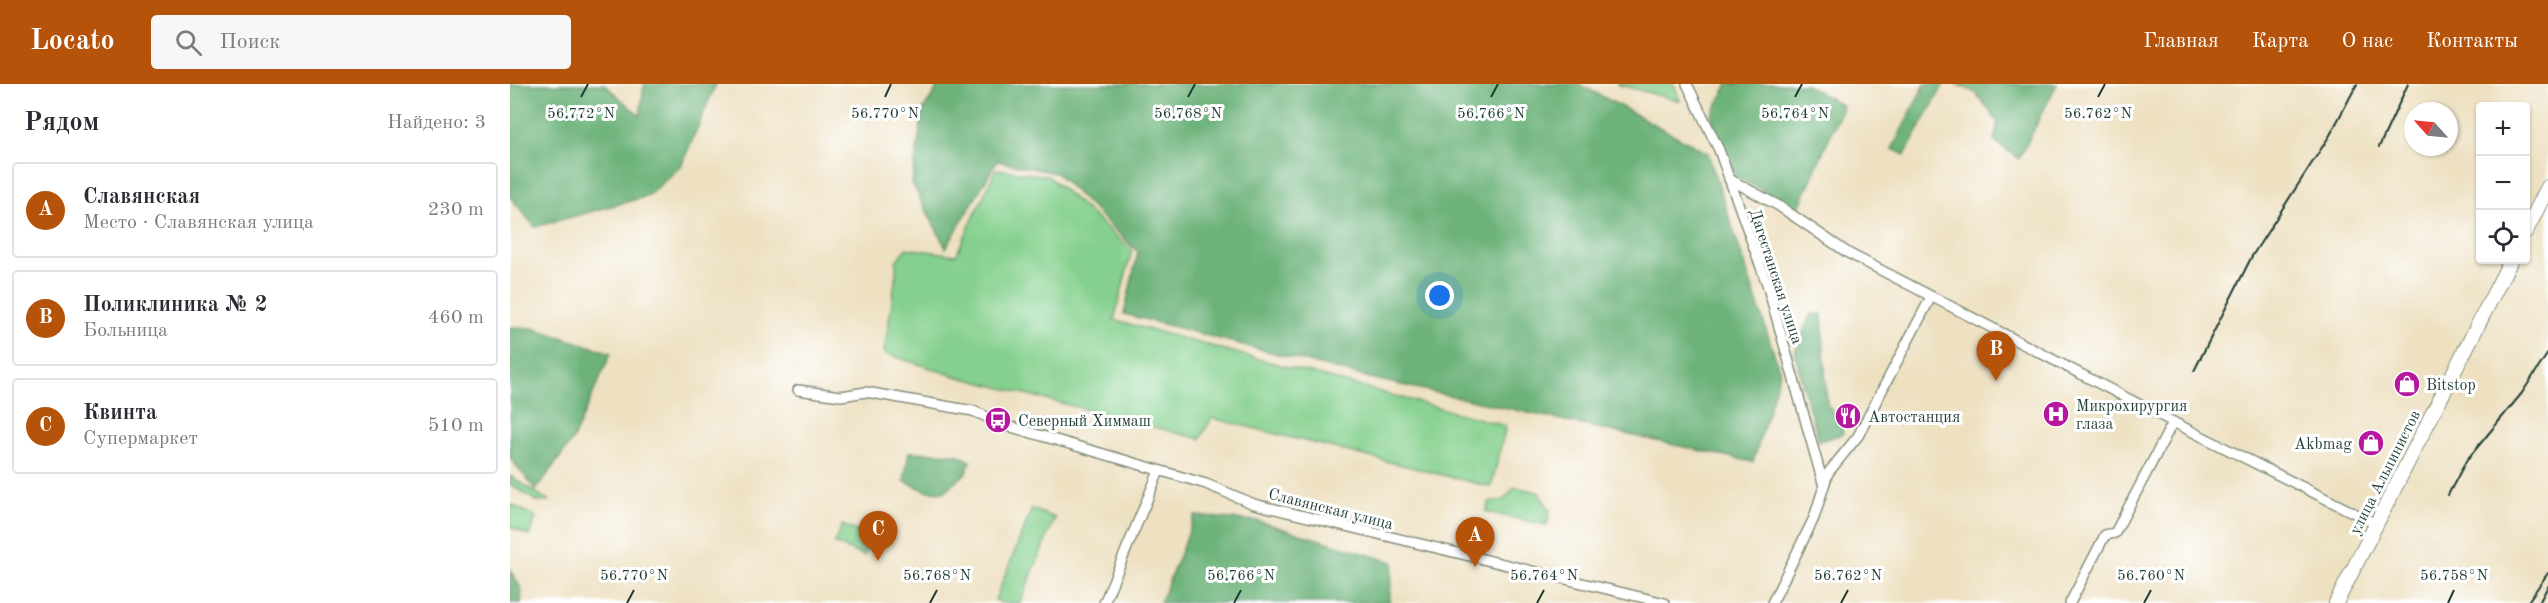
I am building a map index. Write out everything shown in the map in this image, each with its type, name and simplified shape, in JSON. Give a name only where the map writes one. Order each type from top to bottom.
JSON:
[{"type":"main road","points":[[2530,223],[2548,187]]},
{"type":"main road","name":"улица Альпинистов","points":[[2336,603],[2509,264]]},
{"type":"street","name":"Дагестанская улица","points":[[1687,84],[1719,150],[1767,284],[1823,483]]},
{"type":"street","points":[[1729,179],[1779,206],[1848,253],[2173,422],[2376,524]]},
{"type":"street","points":[[1772,603],[1814,518],[1823,483],[1831,467],[1858,436],[1931,297]]},
{"type":"street","name":"Славянская улица","points":[[798,390],[841,396],[866,392],[974,411],[995,420],[1206,484],[1272,509],[1665,603]]},
{"type":"street","points":[[2070,603],[2105,535],[2115,533],[2173,422]]},
{"type":"street","points":[[1104,603],[1159,471]]},
{"type":"green space","points":[[510,84],[604,84],[640,116],[644,84],[716,84],[681,166],[648,196],[535,227],[510,197]]},
{"type":"green space","points":[[940,84],[1579,84],[1708,153],[1780,372],[1753,462],[1374,379],[1124,314],[1138,252],[1056,173],[997,161],[946,248],[912,183],[923,110]]},
{"type":"green space","points":[[1616,84],[1674,84],[1680,101]]},
{"type":"green space","points":[[1728,84],[1805,84],[1843,106],[1798,210],[1730,173],[1711,116]]},
{"type":"green space","points":[[1925,84],[1944,84],[1905,155],[1892,149]]},
{"type":"green space","points":[[1956,84],[2057,84],[2019,159],[1994,141],[1998,122],[1976,93]]},
{"type":"green space","points":[[996,169],[1048,176],[1132,250],[1114,320],[1506,426],[1491,487],[1212,418],[1200,439],[955,376],[884,353],[896,275],[896,261],[906,248],[956,255]]},
{"type":"green space","points":[[1822,314],[1827,404],[1841,424],[1843,434],[1819,441],[1795,352],[1810,315]]},
{"type":"green space","points":[[510,327],[533,328],[611,353],[573,439],[536,490],[510,458]]},
{"type":"green space","points":[[909,452],[956,454],[971,461],[965,474],[944,492],[927,491],[904,481]]},
{"type":"green space","points":[[510,476],[549,501],[538,502],[510,484]]},
{"type":"green space","points":[[1515,487],[1538,492],[1550,510],[1547,525],[1486,512],[1489,502],[1504,500]]},
{"type":"green space","points":[[510,504],[536,517],[530,536],[510,527]]},
{"type":"green space","points":[[1032,509],[1055,518],[1020,603],[1001,603],[995,600]]},
{"type":"green space","points":[[1195,516],[1258,521],[1393,562],[1389,603],[1160,603]]},
{"type":"green space","points":[[842,525],[872,537],[864,556],[834,543]]},
{"type":"green space","points":[[510,570],[522,590],[521,603],[510,603]]},
{"type":"railway","points":[[2194,371],[2252,256],[2330,135],[2357,84]]},
{"type":"railway","points":[[2379,147],[2408,84]]},
{"type":"railway","points":[[2448,495],[2466,461],[2522,393],[2548,353]]},
{"type":"railway","points":[[2527,603],[2548,573]]},
{"type":"railway","points":[[2539,603],[2548,586]]},
{"type":"place","name":"Поликлиника № 2","points":[[1996,381]]},
{"type":"place","name":"Bitstop","points":[[2407,384]]},
{"type":"place","name":"Микрохирургия глаза","points":[[2056,414]]},
{"type":"place","name":"Автостанция","points":[[1848,416]]},
{"type":"place","name":"Северный Химмаш","points":[[998,420]]},
{"type":"place","name":"Akbmag","points":[[2371,443]]},
{"type":"place","name":"Квинта","points":[[878,561]]},
{"type":"place","name":"Славянская","points":[[1475,567]]}]
